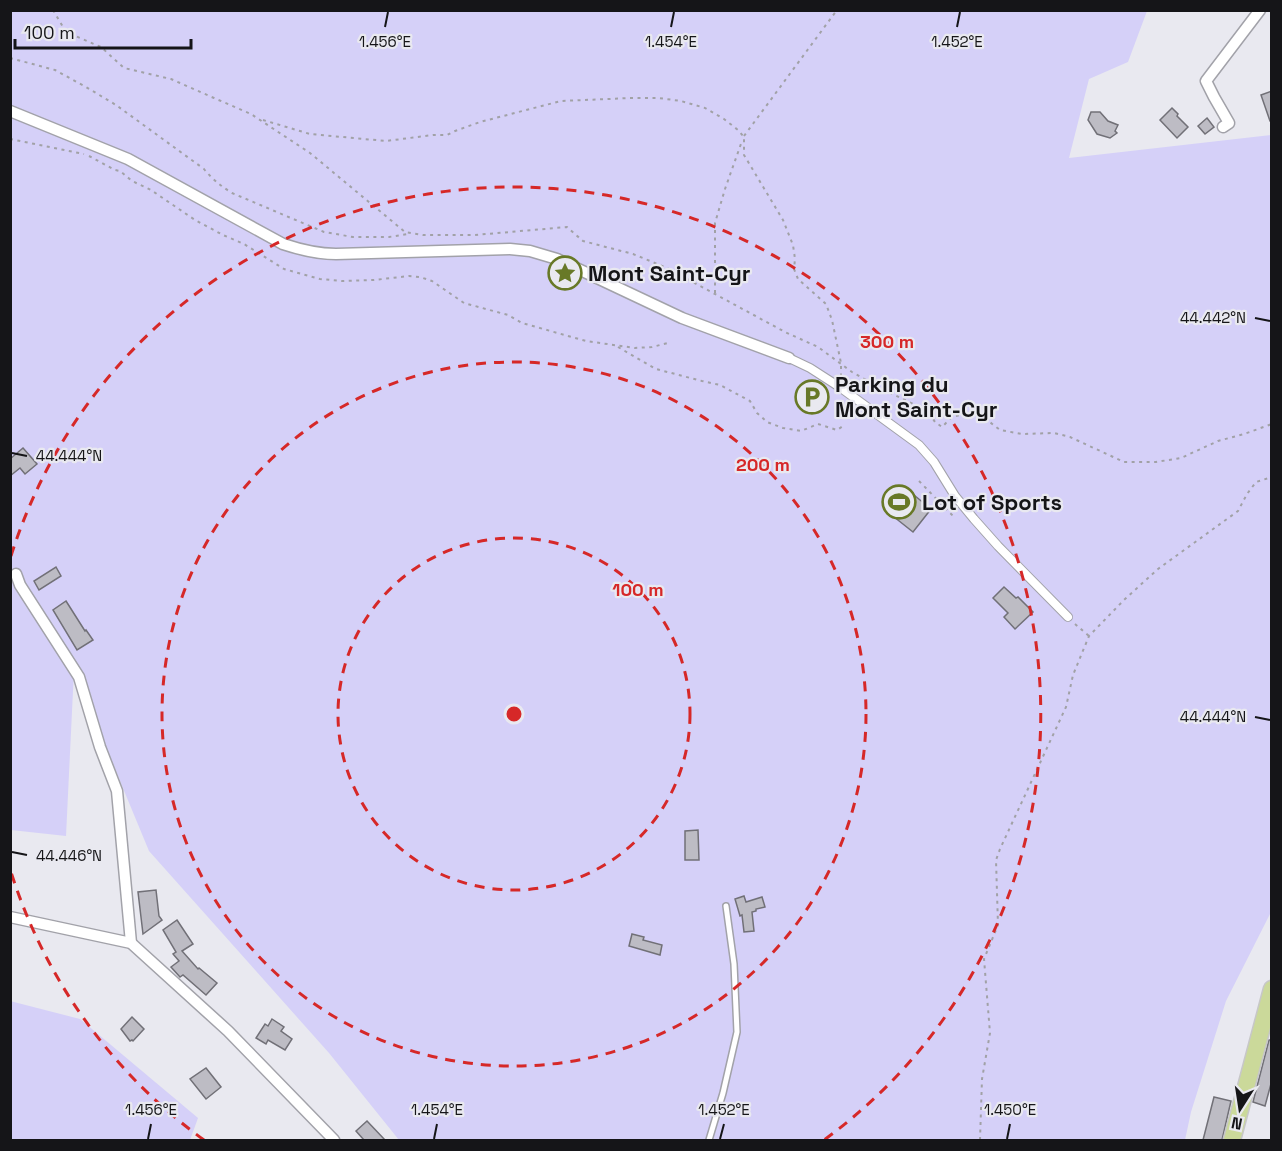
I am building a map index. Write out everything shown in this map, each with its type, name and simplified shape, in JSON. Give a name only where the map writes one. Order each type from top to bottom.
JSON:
[{"type":"main road","points":[[1232,1140],[1272,989]]},
{"type":"street","points":[[1223,127],[1229,123],[1206,81],[1260,10]]},
{"type":"street","points":[[10,111],[128,159],[284,244],[303,251],[321,254],[510,249],[530,251],[557,259],[682,318],[810,368],[919,445],[934,462],[950,489],[998,546],[1068,617]]},
{"type":"street","points":[[16,574],[20,585],[79,677],[100,747],[117,791],[131,943]]},
{"type":"street","points":[[10,916],[131,943],[228,1031],[334,1140]]},
{"type":"lane","points":[[709,1140],[737,1032],[734,964],[726,906]]},
{"type":"path","points":[[54,10],[66,32],[101,47],[124,68],[171,79],[260,119],[310,153],[399,228],[410,234]]},
{"type":"path","points":[[715,294],[715,223],[724,189],[744,137],[837,10]]},
{"type":"path","points":[[10,58],[55,70],[86,87],[117,105],[204,169],[224,188],[324,232],[352,237],[389,237],[410,234],[475,235],[567,227],[583,241],[633,254],[667,268],[785,332],[818,347],[882,389],[928,411],[935,422],[942,427],[952,417],[969,413],[982,416],[1000,430],[1022,434],[1053,433],[1070,437],[1124,462],[1156,462],[1181,458],[1218,441],[1272,424]]},
{"type":"path","points":[[260,119],[310,134],[386,141],[447,135],[480,122],[561,101],[659,98],[705,108],[724,119],[744,137],[744,155],[787,229],[793,245],[794,270],[798,279],[826,304],[832,320],[841,363]]},
{"type":"path","points":[[616,346],[656,369],[720,385],[750,401],[757,413],[767,422],[783,428],[801,431],[818,424],[837,430],[843,426]]},
{"type":"path","points":[[980,1140],[982,1079],[990,1033],[984,959],[998,925],[996,860],[1066,706],[1073,675],[1089,636],[1158,569],[1238,511],[1256,482],[1272,477]]},
{"type":"path","points":[[919,481],[955,518]]},
{"type":"path","points":[[1068,617],[1089,636]]},
{"type":"shaded area","points":[[11,11],[1147,11],[1128,62],[1089,79],[1069,158],[1271,135],[1271,912],[1226,1001],[1191,1112],[1185,1140],[399,1140],[329,1053],[149,851],[74,670],[66,836],[11,830]]},
{"type":"shaded area","points":[[10,1001],[80,1019],[198,1118],[190,1140],[11,1140]]},
{"type":"building","points":[[1272,91],[1272,121],[1270,121],[1261,95]]},
{"type":"building","points":[[1172,108],[1188,127],[1177,138],[1160,120]]},
{"type":"building","points":[[1091,112],[1100,112],[1108,121],[1118,125],[1115,131],[1117,133],[1110,138],[1097,134],[1088,120]]},
{"type":"building","points":[[1207,118],[1214,127],[1205,134],[1198,126]]},
{"type":"building","points":[[23,448],[37,464],[25,474],[20,468],[10,476],[10,459]]},
{"type":"building","points":[[903,486],[931,509],[913,532],[884,509]]},
{"type":"building","points":[[56,567],[61,576],[39,590],[34,581]]},
{"type":"building","points":[[1004,587],[1033,612],[1015,629],[1004,617],[1008,613],[993,598]]},
{"type":"building","points":[[66,601],[93,640],[77,650],[53,610]]},
{"type":"building","points":[[698,830],[699,860],[685,860],[685,831]]},
{"type":"building","points":[[156,890],[159,916],[162,920],[143,934],[138,892]]},
{"type":"building","points":[[744,896],[746,902],[762,897],[765,907],[752,912],[754,931],[744,932],[742,915],[740,916],[735,899]]},
{"type":"building","points":[[177,920],[193,944],[182,951],[198,969],[217,983],[206,995],[183,975],[180,977],[171,967],[179,961],[173,954],[176,952],[163,930]]},
{"type":"building","points":[[632,934],[644,937],[643,940],[662,945],[660,955],[629,946]]},
{"type":"building","points":[[132,1017],[144,1029],[133,1041],[130,1041],[121,1029]]},
{"type":"building","points":[[272,1019],[284,1027],[281,1031],[292,1039],[285,1050],[268,1040],[266,1044],[256,1038],[265,1024],[268,1026]]},
{"type":"building","points":[[1269,1040],[1272,1040],[1272,1080],[1265,1106],[1253,1102]]},
{"type":"building","points":[[206,1068],[221,1087],[206,1099],[190,1079]]},
{"type":"building","points":[[1214,1097],[1231,1101],[1222,1140],[1203,1140]]},
{"type":"building","points":[[367,1121],[385,1140],[364,1140],[356,1131]]},
{"type":"place","name":"Mont Saint-Cyr","points":[[565,273]]},
{"type":"place","name":"Parking du Mont Saint-Cyr","points":[[812,397]]},
{"type":"place","name":"Lot of Sports","points":[[899,502]]}]
